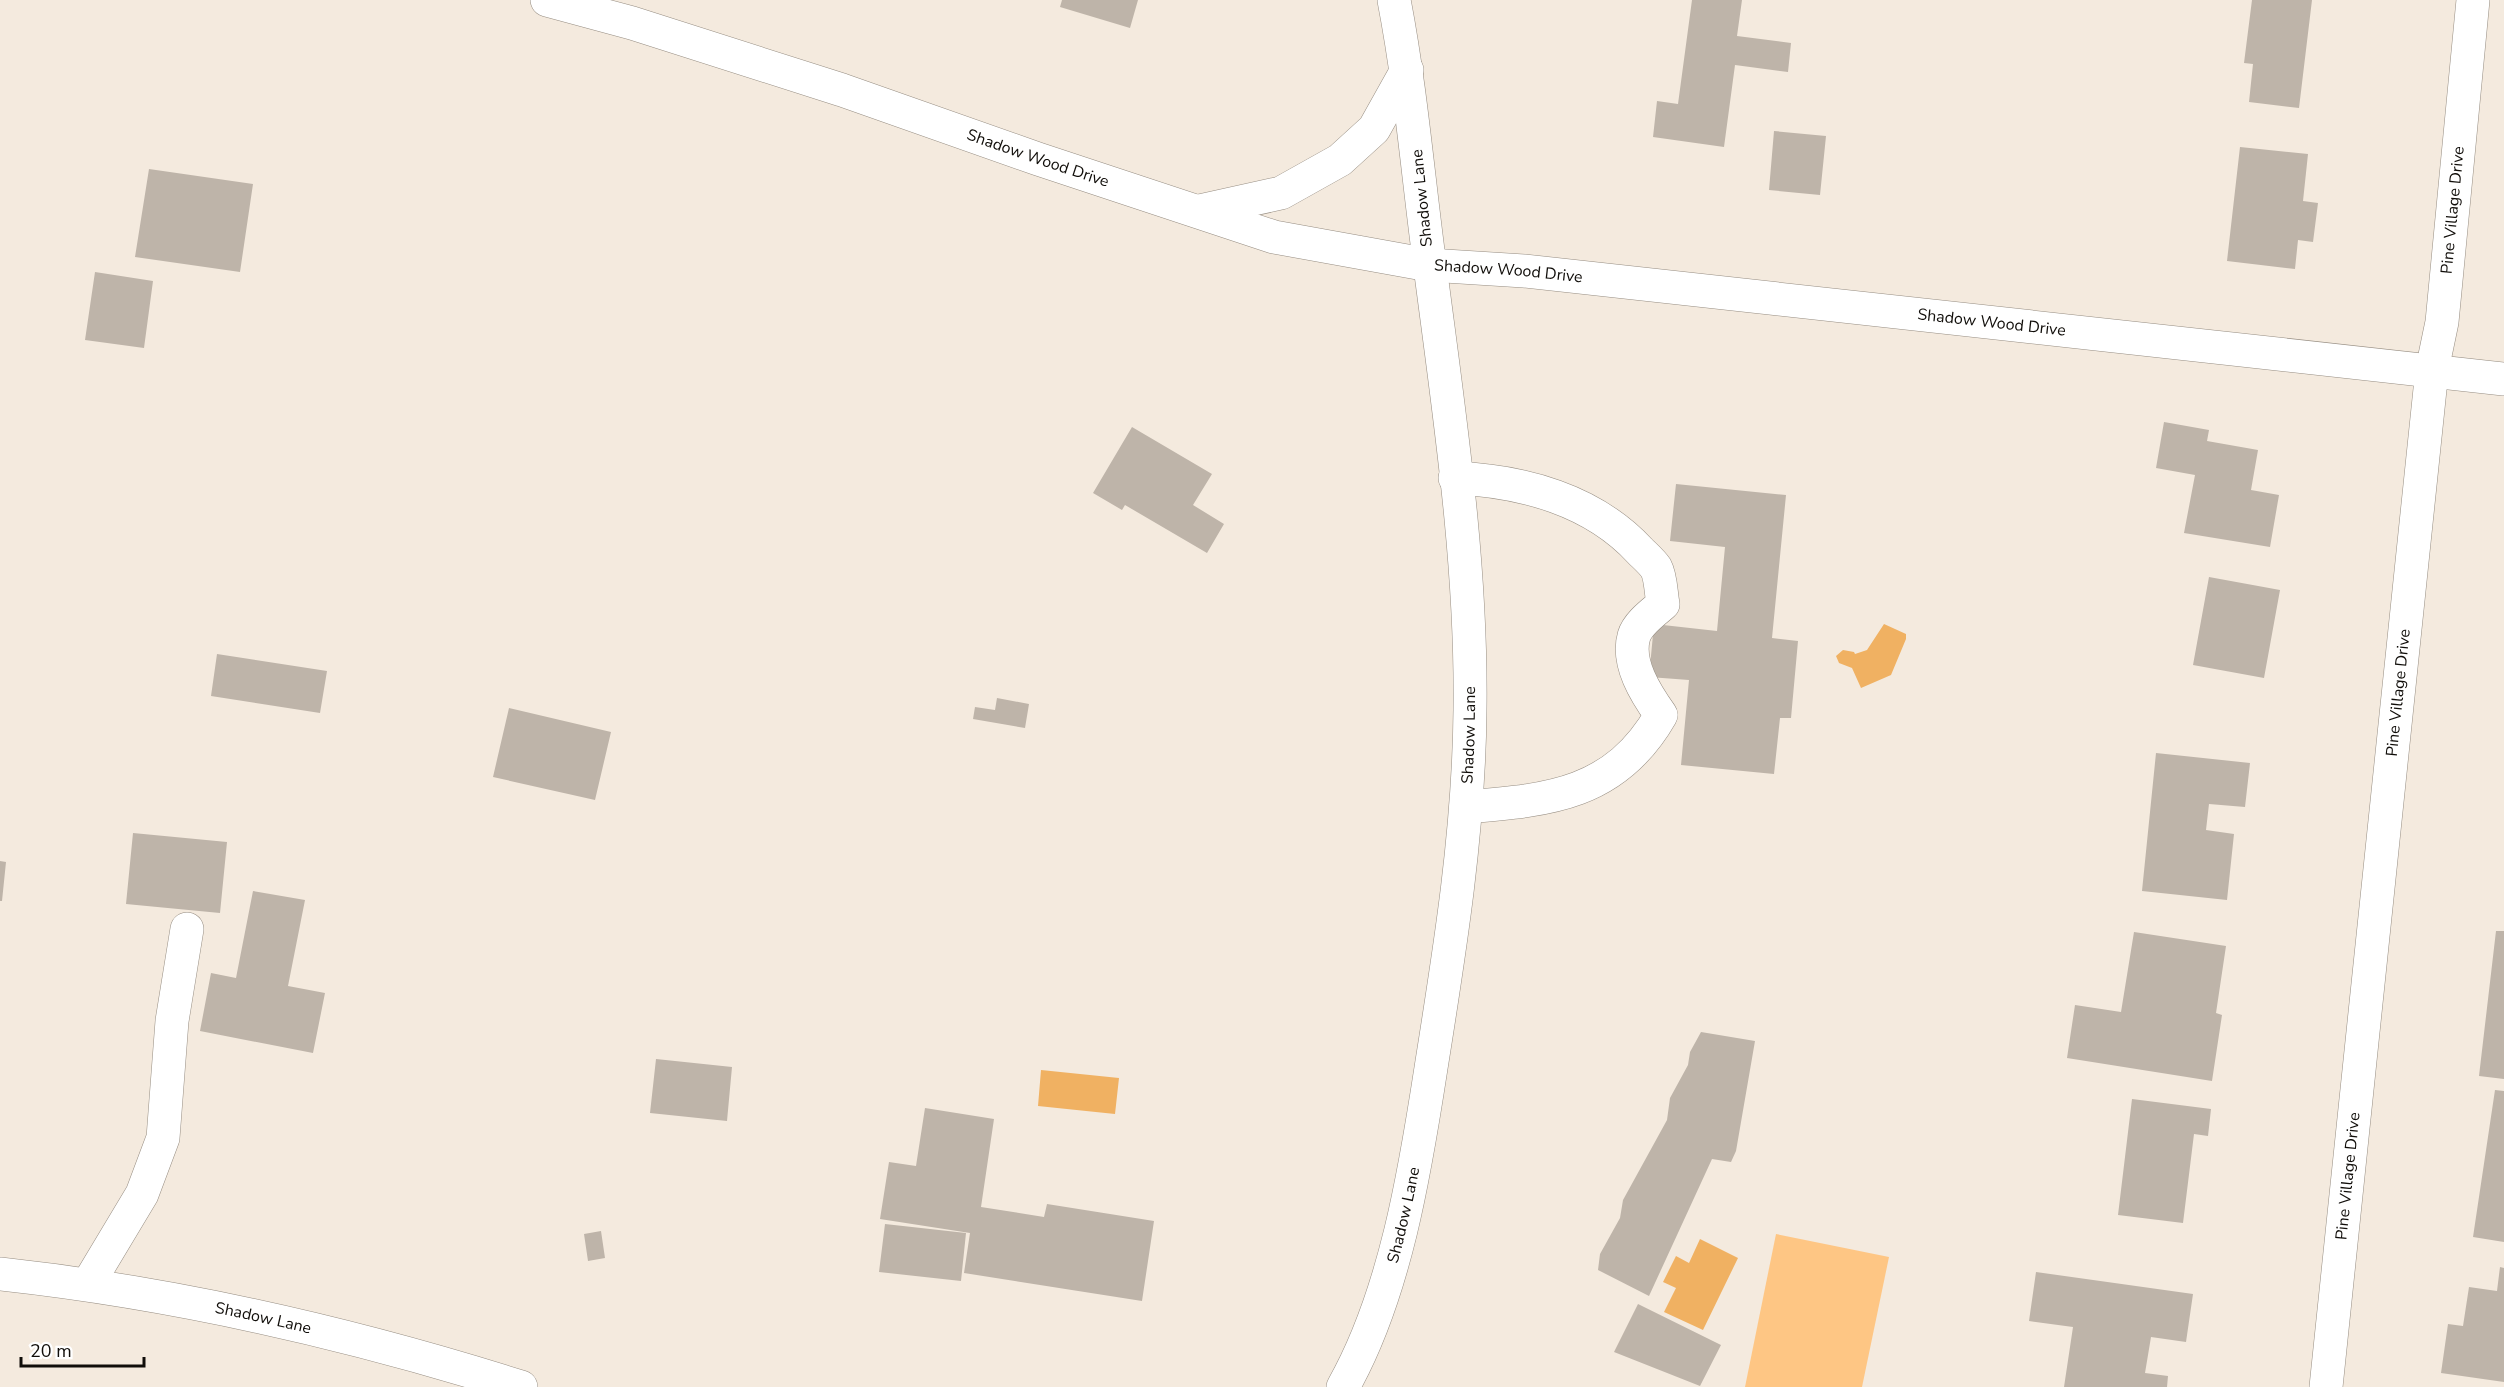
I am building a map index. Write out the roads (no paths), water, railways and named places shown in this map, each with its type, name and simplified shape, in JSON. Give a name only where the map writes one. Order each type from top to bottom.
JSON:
[{"type":"street","name":"Shadow Wood Drive","points":[[547,0],[632,23],[842,90],[1274,237],[1429,265],[1524,271],[2504,378]]},
{"type":"street","name":"Shadow Lane","points":[[1343,1387],[1362,1354],[1401,1234],[1422,1125],[1453,929],[1464,836],[1470,711],[1469,617],[1445,369],[1429,265],[1407,70],[1394,0]]},
{"type":"street","name":"Pine Village Drive","points":[[2326,1387],[2432,370],[2442,322],[2473,0]]},
{"type":"street","points":[[1199,211],[1281,193],[1340,160],[1374,129],[1407,70]]},
{"type":"street","points":[[1455,478],[1488,480],[1528,487],[1576,504],[1624,534],[1657,569],[1663,604],[1647,618],[1634,635],[1633,660],[1649,699],[1661,715],[1651,732],[1619,766],[1582,788],[1544,799],[1466,807]]},
{"type":"street","points":[[88,1284],[142,1194],[163,1138],[172,1022],[187,929]]},
{"type":"street","name":"Shadow Lane","points":[[0,1274],[88,1284],[263,1318],[400,1352],[521,1387]]}]
